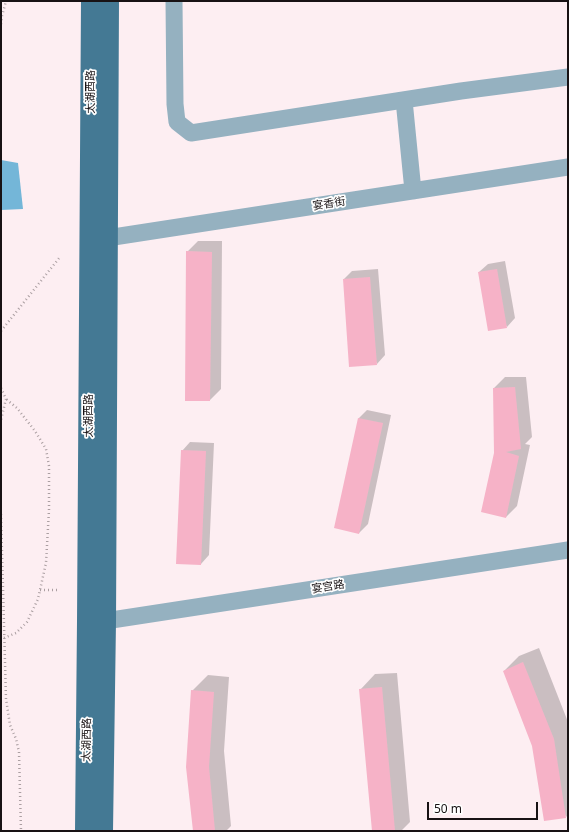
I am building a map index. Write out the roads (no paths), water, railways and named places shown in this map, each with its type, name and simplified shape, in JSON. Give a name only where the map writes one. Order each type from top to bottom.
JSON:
[{"type":"main road","name":"太湖西路","points":[[92,1],[98,238],[96,621],[102,831]]},
{"type":"main road","name":"太湖西路","points":[[98,238],[108,1]]},
{"type":"main road","name":"太湖西路","points":[[86,831],[96,621]]},
{"type":"street","points":[[174,1],[175,104],[178,122],[191,133],[404,100],[568,77]]},
{"type":"street","points":[[404,100],[413,191]]},
{"type":"street","name":"宴香街","points":[[98,238],[568,167]]},
{"type":"street","name":"宴宫路","points":[[96,621],[568,550]]},
{"type":"water","points":[[1,160],[18,163],[23,209],[1,210]]}]
